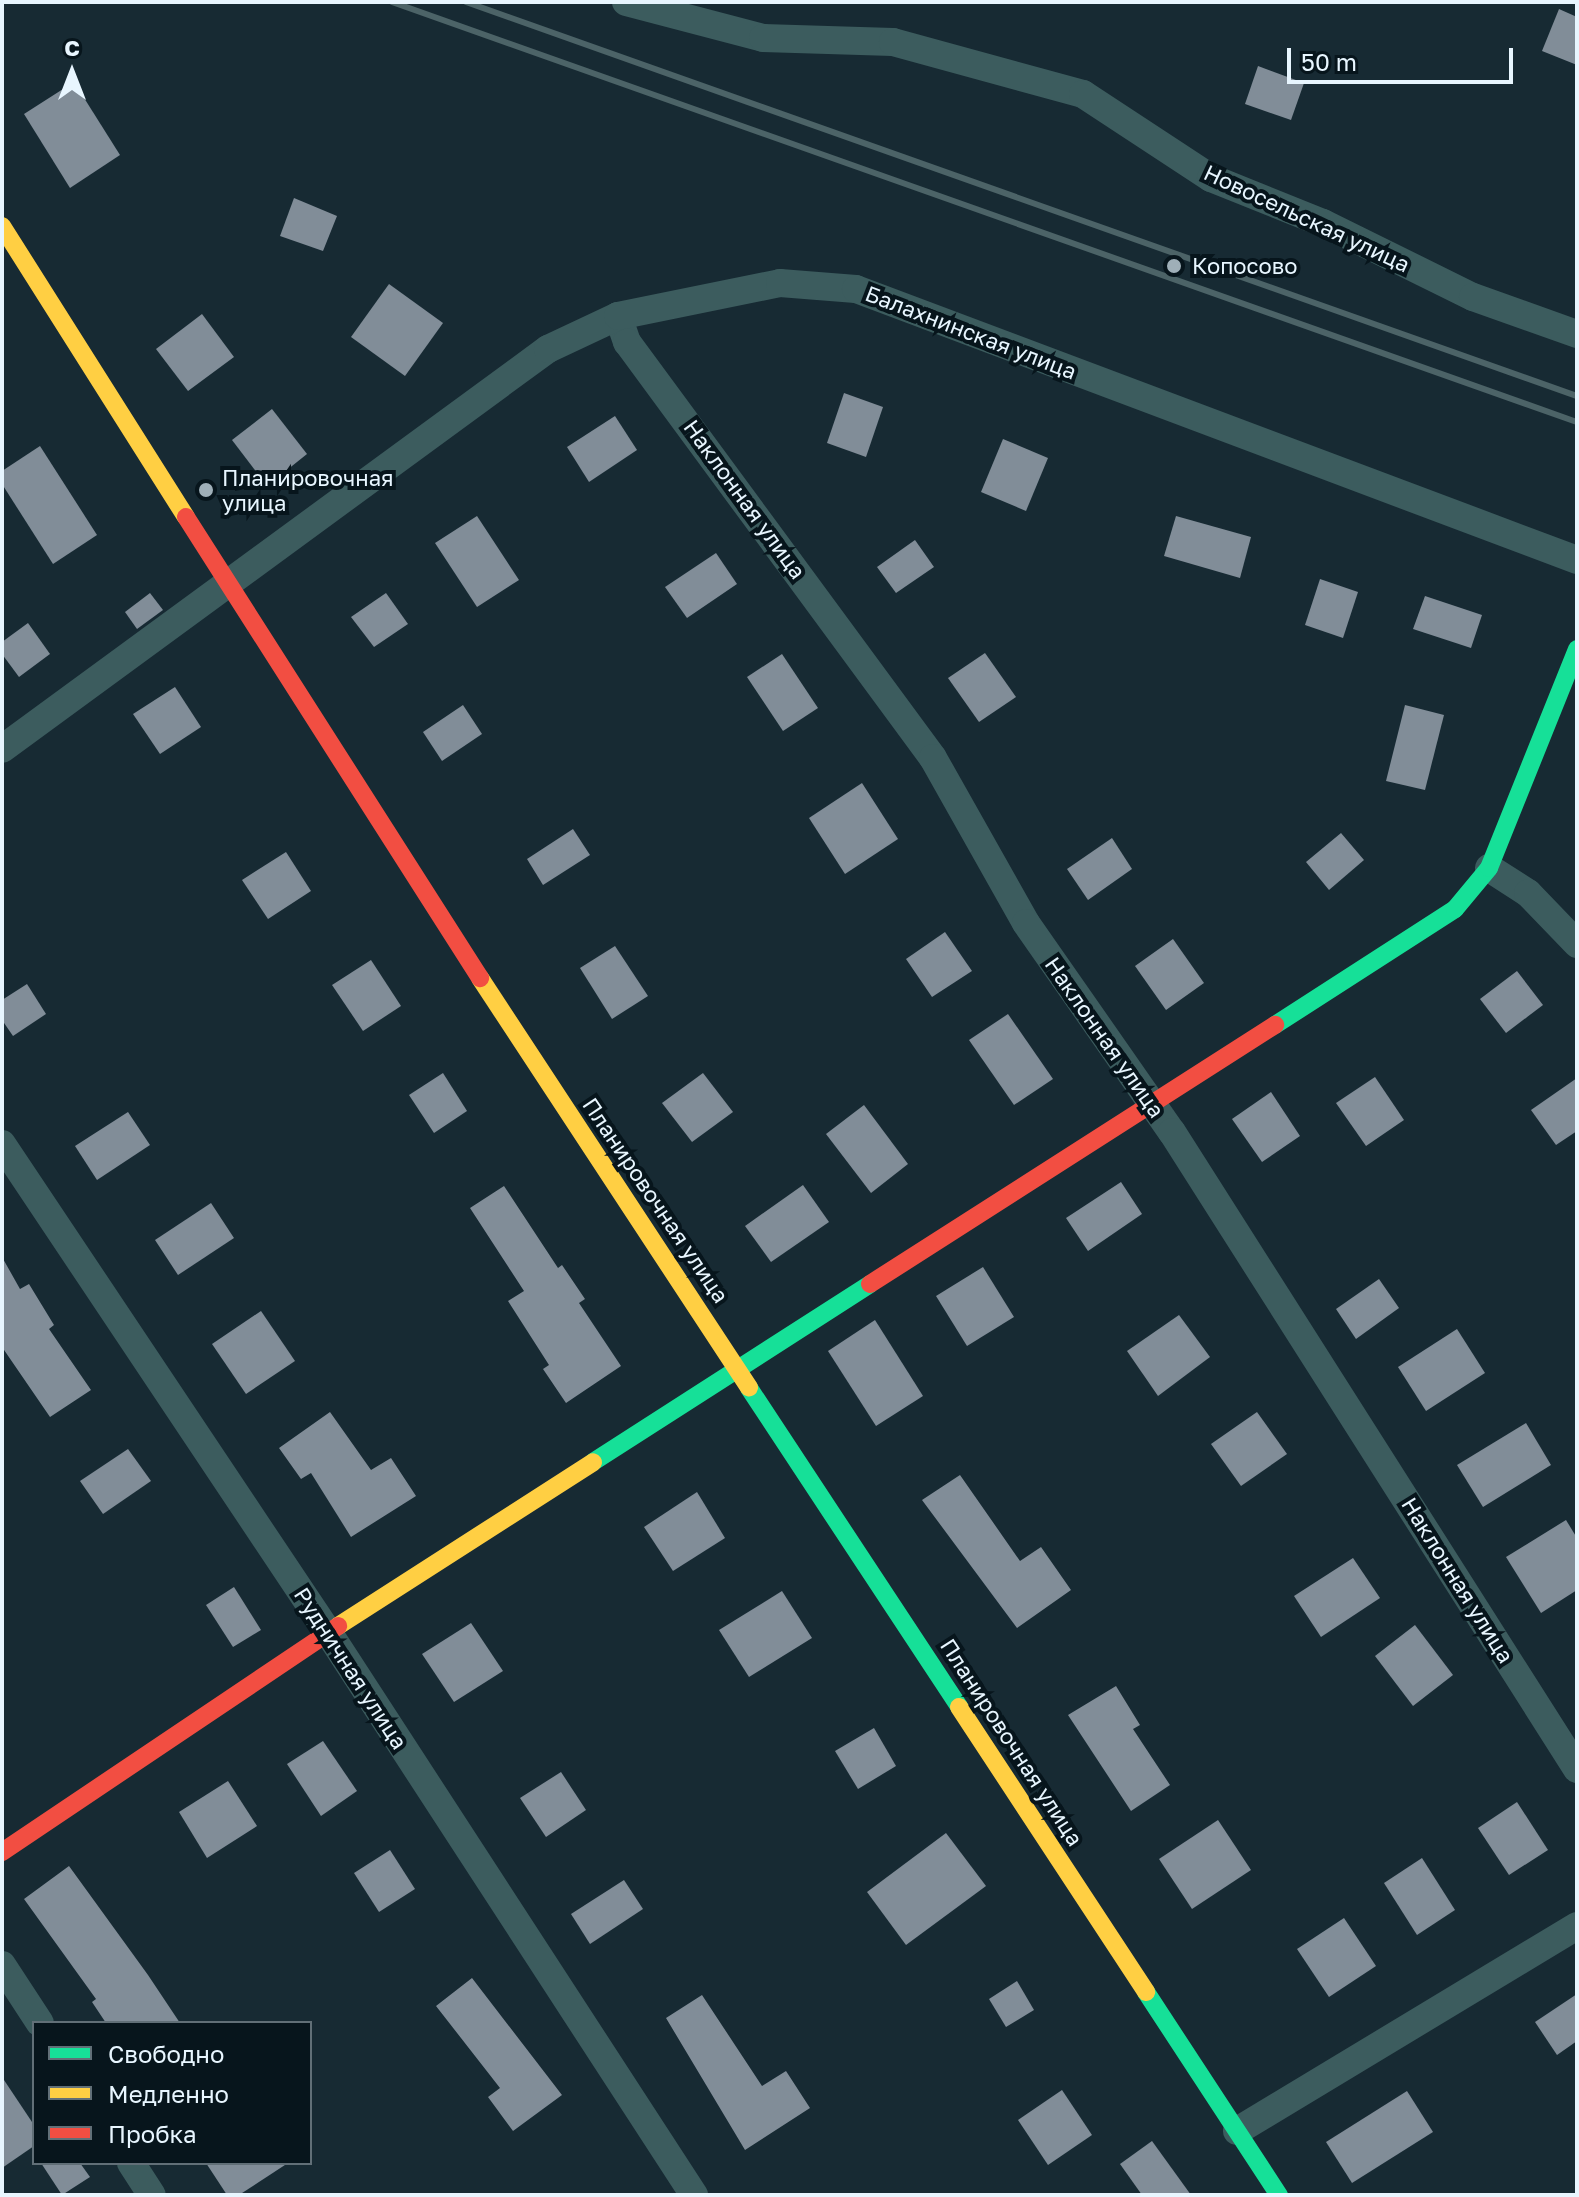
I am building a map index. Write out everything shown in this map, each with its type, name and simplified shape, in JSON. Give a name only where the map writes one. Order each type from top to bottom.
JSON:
[{"type":"main road","name":"Планировочная улица","points":[[2,226],[396,850],[741,1371],[1279,2195]]},
{"type":"main road","points":[[2,1852],[328,1632],[741,1371],[1149,1102],[1455,909],[1489,868],[1577,649]]},
{"type":"street","name":"Новосельская улица","points":[[626,2],[763,38],[893,42],[1083,94],[1211,178],[1323,223],[1473,297],[1577,334]]},
{"type":"street","name":"Балахнинская улица","points":[[2,749],[230,586],[548,349],[618,316],[780,283],[856,289],[1577,560]]},
{"type":"street","name":"Наклонная улица","points":[[618,316],[627,342],[933,758],[1026,923],[1149,1102],[1577,1769]]},
{"type":"street","points":[[1489,868],[1528,893],[1577,944]]},
{"type":"street","name":"Рудничная улица","points":[[2,1144],[328,1632],[694,2195]]},
{"type":"street","points":[[1237,2131],[1577,1926]]},
{"type":"street","points":[[2,1965],[39,2021]]},
{"type":"street","points":[[132,2165],[152,2195]]},
{"type":"building","points":[[1559,9],[1577,17],[1577,65],[1542,51]]},
{"type":"building","points":[[1258,66],[1304,83],[1291,120],[1245,104]]},
{"type":"building","points":[[74,82],[120,155],[70,188],[24,114]]},
{"type":"building","points":[[294,198],[337,216],[323,251],[280,236]]},
{"type":"building","points":[[389,284],[443,323],[405,376],[351,337]]},
{"type":"building","points":[[202,314],[234,357],[188,391],[156,349]]},
{"type":"building","points":[[844,393],[883,407],[866,457],[827,443]]},
{"type":"building","points":[[272,409],[307,454],[267,486],[232,440]]},
{"type":"building","points":[[615,416],[637,450],[589,482],[567,447]]},
{"type":"building","points":[[1003,439],[1048,458],[1026,511],[981,492]]},
{"type":"building","points":[[40,446],[97,535],[53,564],[2,484],[2,471]]},
{"type":"building","points":[[477,516],[519,580],[477,607],[435,543]]},
{"type":"building","points":[[1176,516],[1251,537],[1240,578],[1164,556]]},
{"type":"building","points":[[915,540],[934,567],[896,593],[877,567]]},
{"type":"building","points":[[716,553],[737,584],[687,618],[665,587]]},
{"type":"building","points":[[1320,579],[1358,592],[1343,638],[1305,625]]},
{"type":"building","points":[[150,593],[163,610],[137,629],[125,612]]},
{"type":"building","points":[[386,593],[408,624],[374,647],[351,617]]},
{"type":"building","points":[[1425,596],[1482,615],[1471,648],[1413,629]]},
{"type":"building","points":[[28,623],[50,654],[19,677],[2,654],[2,642]]},
{"type":"building","points":[[985,653],[1016,697],[979,722],[948,678]]},
{"type":"building","points":[[782,654],[818,708],[783,731],[747,677]]},
{"type":"building","points":[[175,687],[201,727],[160,754],[133,714]]},
{"type":"building","points":[[463,705],[482,734],[442,761],[423,732]]},
{"type":"building","points":[[1405,705],[1444,715],[1425,790],[1386,781]]},
{"type":"building","points":[[862,783],[898,839],[845,874],[809,818]]},
{"type":"building","points":[[573,829],[590,855],[543,885],[527,859]]},
{"type":"building","points":[[1341,833],[1364,860],[1329,890],[1306,862]]},
{"type":"building","points":[[1112,838],[1132,869],[1088,900],[1067,869]]},
{"type":"building","points":[[286,852],[311,891],[268,919],[242,880]]},
{"type":"building","points":[[945,932],[972,971],[932,997],[906,959]]},
{"type":"building","points":[[1173,939],[1204,983],[1166,1010],[1135,966]]},
{"type":"building","points":[[615,946],[648,996],[612,1019],[580,968]]},
{"type":"building","points":[[371,960],[401,1006],[363,1031],[332,985]]},
{"type":"building","points":[[1517,971],[1543,1005],[1506,1033],[1480,999]]},
{"type":"building","points":[[27,984],[46,1014],[13,1036],[2,1020],[2,1000]]},
{"type":"building","points":[[1008,1014],[1053,1079],[1014,1105],[969,1040]]},
{"type":"building","points":[[443,1073],[467,1111],[434,1133],[409,1095]]},
{"type":"building","points":[[703,1073],[733,1112],[692,1142],[662,1103]]},
{"type":"building","points":[[1375,1077],[1404,1120],[1366,1146],[1336,1103]]},
{"type":"building","points":[[1577,1078],[1577,1131],[1556,1145],[1531,1110]]},
{"type":"building","points":[[1271,1092],[1300,1136],[1262,1162],[1232,1119]]},
{"type":"building","points":[[864,1105],[908,1164],[871,1193],[826,1134]]},
{"type":"building","points":[[128,1112],[150,1145],[97,1180],[75,1146]]},
{"type":"building","points":[[1121,1182],[1142,1214],[1088,1251],[1066,1218]]},
{"type":"building","points":[[803,1185],[829,1222],[771,1262],[745,1226]]},
{"type":"building","points":[[504,1186],[558,1268],[562,1265],[585,1299],[579,1303],[621,1366],[566,1403],[543,1369],[549,1365],[508,1301],[524,1291],[470,1208]]},
{"type":"building","points":[[211,1203],[234,1238],[178,1275],[155,1240]]},
{"type":"building","points":[[2,1257],[20,1289],[29,1284],[54,1325],[49,1329],[91,1390],[50,1417],[2,1347]]},
{"type":"building","points":[[983,1267],[1014,1317],[967,1346],[936,1296]]},
{"type":"building","points":[[1379,1279],[1399,1308],[1356,1339],[1336,1309]]},
{"type":"building","points":[[261,1311],[295,1361],[246,1394],[212,1344]]},
{"type":"building","points":[[1179,1315],[1210,1357],[1158,1396],[1127,1351]]},
{"type":"building","points":[[875,1320],[923,1396],[876,1426],[828,1351]]},
{"type":"building","points":[[1457,1329],[1485,1373],[1426,1411],[1398,1367]]},
{"type":"building","points":[[330,1412],[371,1470],[391,1458],[416,1496],[351,1537],[311,1473],[301,1479],[279,1448]]},
{"type":"building","points":[[1257,1412],[1287,1454],[1241,1486],[1211,1444]]},
{"type":"building","points":[[1526,1423],[1551,1465],[1483,1507],[1457,1465]]},
{"type":"building","points":[[128,1449],[151,1481],[103,1514],[80,1481]]},
{"type":"building","points":[[960,1475],[1020,1561],[1041,1547],[1071,1590],[1017,1628],[922,1500]]},
{"type":"building","points":[[697,1492],[725,1538],[673,1571],[644,1527]]},
{"type":"building","points":[[1566,1520],[1577,1538],[1577,1590],[1541,1613],[1506,1557]]},
{"type":"building","points":[[1353,1558],[1380,1598],[1321,1637],[1294,1596]]},
{"type":"building","points":[[234,1587],[261,1630],[233,1647],[206,1605]]},
{"type":"building","points":[[782,1591],[812,1638],[749,1677],[719,1630]]},
{"type":"building","points":[[471,1623],[503,1671],[454,1702],[422,1654]]},
{"type":"building","points":[[1415,1625],[1453,1675],[1413,1706],[1375,1656]]},
{"type":"building","points":[[1116,1686],[1140,1725],[1133,1729],[1170,1785],[1131,1811],[1068,1715]]},
{"type":"building","points":[[874,1728],[896,1766],[858,1789],[835,1751]]},
{"type":"building","points":[[323,1741],[357,1791],[321,1816],[287,1764]]},
{"type":"building","points":[[561,1772],[586,1810],[546,1837],[520,1798]]},
{"type":"building","points":[[228,1781],[257,1826],[207,1858],[179,1812]]},
{"type":"building","points":[[1517,1802],[1548,1850],[1509,1875],[1478,1828]]},
{"type":"building","points":[[1218,1820],[1251,1870],[1192,1909],[1159,1859]]},
{"type":"building","points":[[946,1833],[986,1886],[906,1945],[867,1892]]},
{"type":"building","points":[[390,1850],[415,1889],[379,1912],[354,1873]]},
{"type":"building","points":[[1422,1858],[1455,1910],[1417,1935],[1384,1883]]},
{"type":"building","points":[[69,1866],[179,2021],[105,2021],[92,2002],[96,1999],[24,1899]]},
{"type":"building","points":[[624,1880],[643,1909],[590,1944],[571,1914]]},
{"type":"building","points":[[1344,1918],[1376,1966],[1329,1997],[1297,1949]]},
{"type":"building","points":[[472,1978],[562,2095],[513,2131],[488,2097],[500,2088],[436,2006]]},
{"type":"building","points":[[1017,1981],[1034,2010],[1006,2027],[989,1999]]},
{"type":"building","points":[[1577,1994],[1577,2041],[1557,2055],[1535,2022]]},
{"type":"building","points":[[702,1995],[762,2086],[786,2071],[810,2108],[745,2150],[666,2018]]},
{"type":"building","points":[[2,2077],[32,2122],[32,2147],[2,2168]]},
{"type":"building","points":[[1062,2090],[1092,2135],[1048,2165],[1018,2120]]},
{"type":"building","points":[[1407,2091],[1433,2132],[1352,2183],[1326,2142]]},
{"type":"building","points":[[1152,2141],[1191,2195],[1142,2195],[1120,2164]]},
{"type":"building","points":[[42,2165],[81,2165],[90,2177],[62,2195]]},
{"type":"building","points":[[207,2165],[285,2165],[239,2195],[227,2195]]},
{"type":"railway","points":[[392,2],[1577,422]]},
{"type":"railway","points":[[466,2],[1577,396]]},
{"type":"traffic: fast","points":[[1275,1025],[1455,909],[1489,868],[1577,649]]},
{"type":"traffic: fast","points":[[593,1462],[870,1284]]},
{"type":"traffic: fast","points":[[749,1388],[959,1707]]},
{"type":"traffic: fast","points":[[1146,1992],[1279,2195]]},
{"type":"traffic: slow","points":[[2,226],[186,517]]},
{"type":"traffic: slow","points":[[480,978],[749,1388]]},
{"type":"traffic: slow","points":[[338,1626],[593,1462]]},
{"type":"traffic: slow","points":[[959,1707],[1146,1992]]},
{"type":"traffic: jam","points":[[186,517],[480,978]]},
{"type":"traffic: jam","points":[[870,1284],[1275,1025]]},
{"type":"traffic: jam","points":[[2,1852],[338,1626]]},
{"type":"place","name":"Копосово","points":[[1174,266]]},
{"type":"place","name":"Планировочная улица","points":[[206,490]]}]
